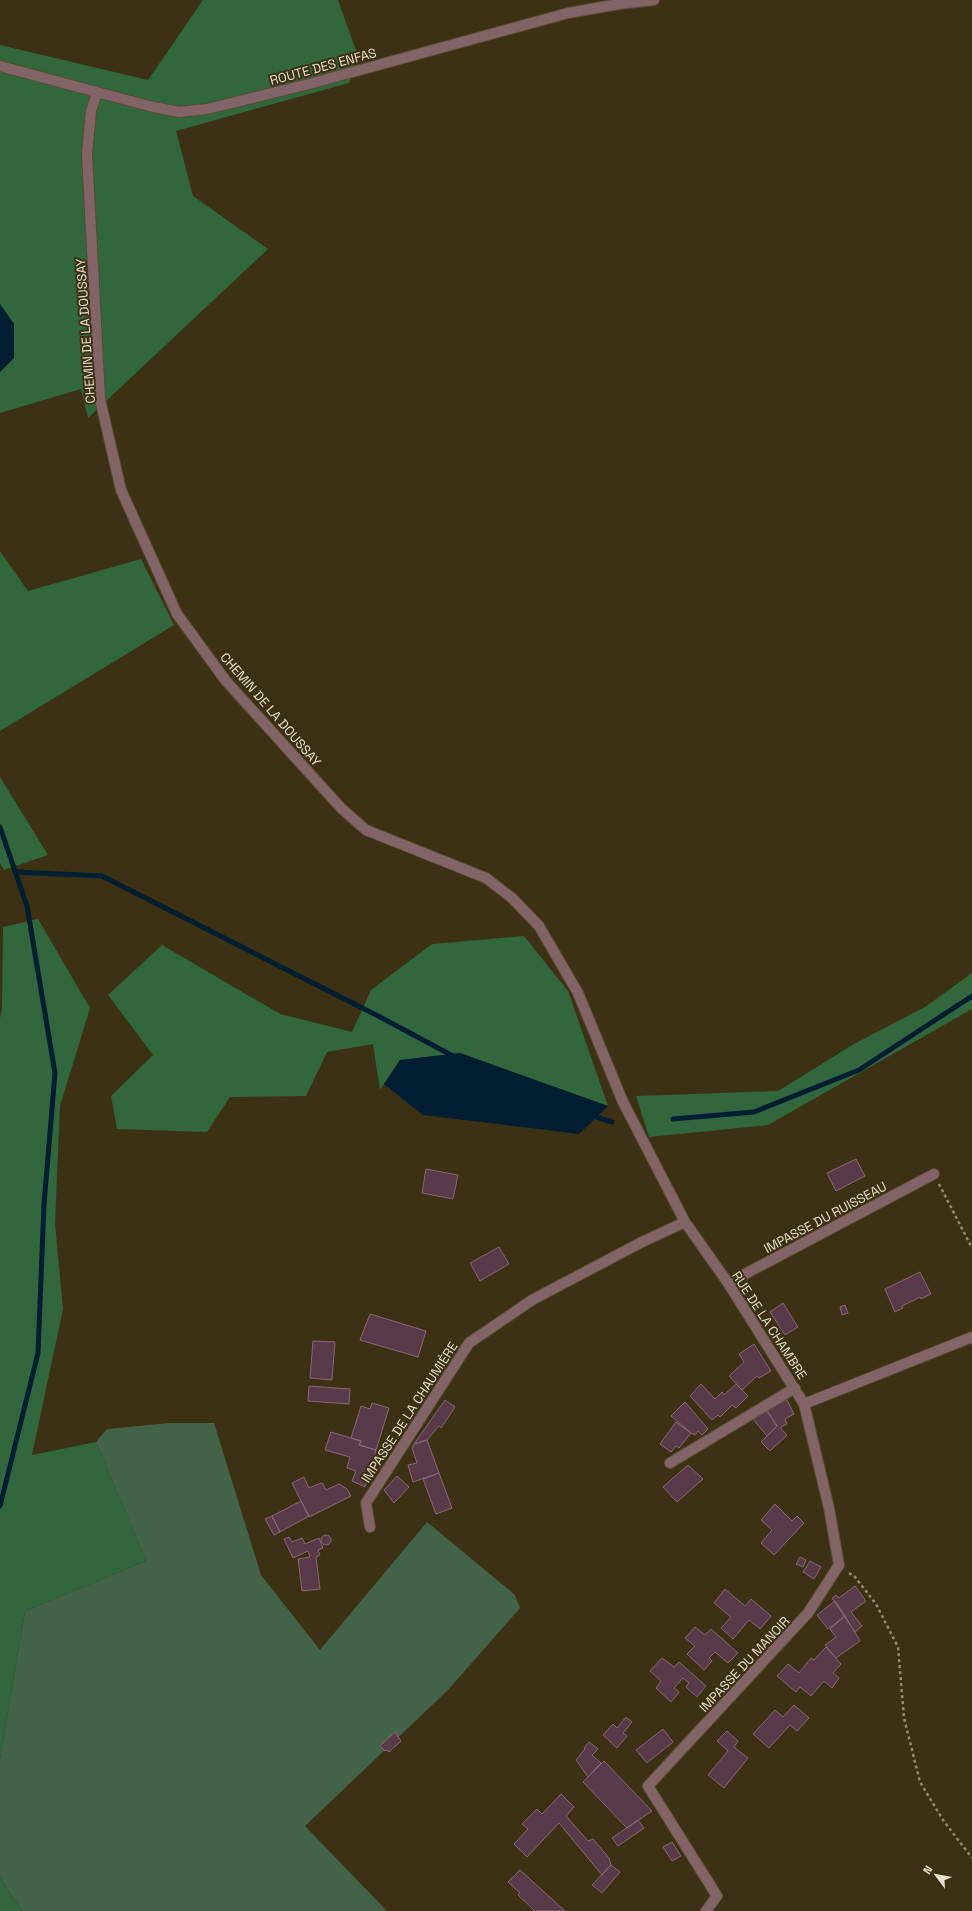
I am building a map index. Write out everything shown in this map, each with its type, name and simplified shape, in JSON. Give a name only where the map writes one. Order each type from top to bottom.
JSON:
[{"type":"street","name":"ROUTE DES ENFAS","points":[[0,66],[96,93],[179,112],[207,109],[309,84],[568,13],[605,6],[654,0]]},
{"type":"street","name":"CHEMIN DE LA DOUSSAY","points":[[96,93],[91,111],[87,154],[100,399],[121,490],[177,614],[226,681],[341,808],[366,830],[486,878],[512,898],[539,926],[578,993],[624,1102]]},
{"type":"street","name":"RUE DE LA CHAMBRE","points":[[624,1102],[685,1222],[728,1283],[796,1388],[804,1404]]},
{"type":"street","name":"IMPASSE DU RUISSEAU","points":[[728,1283],[934,1174]]},
{"type":"street","name":"IMPASSE DE LA CHAUMIÈRE","points":[[370,1527],[366,1503],[469,1343],[532,1300],[642,1242],[685,1222]]},
{"type":"street","points":[[838,1565],[829,1508],[804,1404],[972,1337]]},
{"type":"street","points":[[670,1463],[796,1388]]},
{"type":"street","name":"IMPASSE DU MANOIR","points":[[706,1911],[717,1896],[648,1786],[808,1613],[838,1565]]},
{"type":"path","points":[[934,1174],[972,1248]]},
{"type":"path","points":[[838,1565],[855,1577],[876,1604],[898,1647],[904,1718],[920,1782],[943,1820],[972,1858]]},
{"type":"green space","points":[[203,0],[338,0],[358,56],[349,83],[176,131],[193,196],[268,249],[88,418],[81,389],[0,413],[0,45],[148,80]]},
{"type":"green space","points":[[0,551],[28,591],[141,559],[174,625],[0,731]]},
{"type":"green space","points":[[0,777],[48,855],[4,870],[0,863]]},
{"type":"green space","points":[[38,919],[90,1008],[60,1106],[55,1223],[63,1309],[32,1455],[96,1442],[146,1561],[25,1611],[0,1759],[0,1018],[2,1008],[3,927]]},
{"type":"green space","points":[[524,936],[568,991],[608,1106],[460,1053],[400,1060],[380,1090],[373,1044],[327,1052],[306,1096],[230,1097],[207,1132],[117,1129],[111,1096],[153,1055],[108,995],[162,945],[280,1014],[352,1032],[371,990],[432,944]]},
{"type":"green space","points":[[972,973],[972,1009],[768,1125],[649,1137],[636,1096],[778,1091],[854,1044],[925,1007]]},
{"type":"green space","points":[[170,1423],[214,1423],[261,1575],[320,1650],[427,1522],[515,1595],[520,1608],[448,1690],[305,1826],[387,1911],[22,1911],[0,1878],[0,1759],[25,1611],[146,1561],[96,1442],[107,1429]]},
{"type":"green space","points":[[0,1878],[22,1911],[0,1911]]},
{"type":"water","points":[[0,304],[14,324],[14,358],[0,372]]},
{"type":"water","points":[[460,1053],[608,1106],[579,1134],[423,1115],[384,1084],[400,1060]]},
{"type":"building","points":[[856,1159],[865,1176],[836,1191],[827,1173]]},
{"type":"building","points":[[426,1169],[458,1175],[453,1199],[422,1193]]},
{"type":"building","points":[[499,1247],[509,1264],[480,1281],[470,1263]]},
{"type":"building","points":[[920,1272],[931,1294],[921,1299],[920,1297],[902,1306],[903,1308],[895,1312],[885,1289]]},
{"type":"building","points":[[783,1303],[798,1327],[785,1335],[770,1312]]},
{"type":"building","points":[[845,1305],[848,1313],[842,1315],[840,1307]]},
{"type":"building","points":[[370,1314],[426,1331],[418,1357],[360,1340]]},
{"type":"building","points":[[313,1341],[335,1342],[332,1380],[310,1378]]},
{"type":"building","points":[[754,1344],[771,1371],[759,1378],[757,1376],[742,1390],[729,1376],[744,1362],[739,1354]]},
{"type":"building","points":[[701,1384],[715,1399],[722,1392],[724,1395],[736,1384],[748,1396],[736,1408],[732,1405],[720,1417],[718,1415],[712,1420],[690,1396]]},
{"type":"building","points":[[309,1386],[350,1389],[349,1404],[308,1401]]},
{"type":"building","points":[[445,1400],[455,1407],[441,1428],[439,1426],[427,1440],[414,1444]]},
{"type":"building","points":[[787,1400],[794,1414],[785,1419],[787,1424],[781,1427],[787,1435],[770,1451],[761,1442],[777,1426],[767,1410]]},
{"type":"building","points":[[685,1402],[708,1429],[702,1435],[698,1431],[695,1435],[691,1433],[671,1416]]},
{"type":"building","points":[[372,1403],[389,1408],[376,1450],[359,1445],[361,1441],[351,1438],[361,1406],[370,1409]]},
{"type":"building","points":[[766,1410],[777,1426],[767,1436],[753,1419]]},
{"type":"building","points":[[676,1422],[691,1433],[679,1448],[676,1446],[671,1452],[660,1444]]},
{"type":"building","points":[[331,1432],[361,1441],[359,1445],[376,1450],[365,1487],[352,1481],[356,1471],[347,1468],[350,1457],[325,1450]]},
{"type":"building","points":[[427,1440],[439,1473],[413,1482],[408,1465],[417,1463],[412,1448],[414,1444]]},
{"type":"building","points":[[688,1465],[703,1479],[677,1502],[663,1487]]},
{"type":"building","points":[[439,1473],[452,1508],[436,1514],[423,1479]]},
{"type":"building","points":[[397,1476],[409,1487],[394,1503],[384,1490]]},
{"type":"building","points":[[304,1477],[309,1488],[321,1483],[326,1490],[339,1484],[347,1489],[351,1496],[309,1517],[292,1483]]},
{"type":"building","points":[[301,1501],[309,1516],[280,1532],[272,1516]]},
{"type":"building","points":[[775,1504],[792,1521],[797,1516],[804,1523],[774,1555],[761,1543],[772,1530],[761,1520]]},
{"type":"building","points":[[272,1516],[280,1532],[274,1535],[265,1519]]},
{"type":"building","points":[[324,1535],[328,1535],[331,1540],[328,1545],[324,1545],[321,1542],[321,1538]]},
{"type":"building","points":[[289,1537],[292,1542],[302,1538],[305,1544],[319,1538],[323,1548],[318,1550],[320,1555],[316,1557],[320,1589],[302,1591],[298,1559],[310,1557],[308,1551],[293,1558],[284,1539]]},
{"type":"building","points":[[800,1557],[806,1560],[803,1567],[796,1564]]},
{"type":"building","points":[[810,1561],[821,1567],[814,1579],[803,1572]]},
{"type":"building","points":[[855,1586],[866,1601],[851,1612],[862,1626],[855,1632],[832,1598],[836,1595],[839,1598]]},
{"type":"building","points":[[725,1589],[745,1606],[751,1599],[771,1616],[760,1629],[749,1620],[733,1639],[721,1628],[731,1617],[714,1603]]},
{"type":"building","points":[[835,1601],[845,1616],[828,1629],[817,1615]]},
{"type":"building","points":[[845,1616],[860,1641],[836,1658],[825,1645],[836,1637],[830,1629]]},
{"type":"building","points":[[695,1627],[705,1635],[711,1629],[738,1653],[728,1663],[715,1652],[709,1658],[712,1661],[704,1670],[687,1654],[695,1646],[685,1638]]},
{"type":"building","points":[[826,1647],[841,1664],[833,1673],[839,1678],[832,1688],[824,1681],[811,1696],[800,1687],[796,1692],[777,1676],[788,1664],[799,1673],[811,1658],[814,1660]]},
{"type":"building","points":[[662,1658],[674,1667],[679,1662],[706,1686],[697,1697],[686,1687],[689,1683],[683,1678],[674,1688],[679,1692],[671,1702],[656,1688],[661,1681],[650,1671]]},
{"type":"building","points":[[794,1705],[809,1718],[797,1731],[790,1725],[769,1748],[753,1734],[775,1710],[783,1717]]},
{"type":"building","points":[[626,1717],[632,1722],[623,1733],[627,1736],[617,1748],[603,1735],[613,1724],[617,1728]]},
{"type":"building","points":[[663,1729],[673,1742],[647,1763],[636,1750]]},
{"type":"building","points":[[727,1731],[738,1741],[734,1747],[748,1758],[724,1788],[708,1775],[728,1751],[717,1741]]},
{"type":"building","points":[[395,1732],[401,1741],[389,1752],[387,1750],[385,1751],[380,1746]]},
{"type":"building","points":[[589,1742],[598,1749],[592,1755],[601,1763],[588,1777],[576,1760]]},
{"type":"building","points":[[604,1761],[652,1811],[627,1828],[583,1782]]},
{"type":"building","points":[[561,1794],[574,1807],[566,1816],[588,1841],[593,1839],[609,1858],[611,1865],[602,1875],[559,1823],[527,1857],[514,1844],[528,1829],[522,1824],[537,1809],[542,1814]]},
{"type":"building","points":[[638,1820],[644,1828],[618,1846],[612,1838]]},
{"type":"building","points":[[672,1842],[681,1856],[672,1861],[663,1847]]},
{"type":"building","points":[[611,1865],[620,1872],[602,1893],[592,1885]]},
{"type":"building","points":[[520,1870],[565,1911],[535,1911],[518,1895],[520,1893],[508,1882]]},
{"type":"waterway","points":[[0,827],[27,906],[55,1073],[44,1204],[38,1353],[0,1506]]},
{"type":"waterway","points":[[15,872],[102,876],[380,1017],[455,1057]]},
{"type":"waterway","points":[[673,1119],[754,1112],[859,1070],[972,996]]},
{"type":"waterway","points":[[590,1115],[612,1122]]}]
